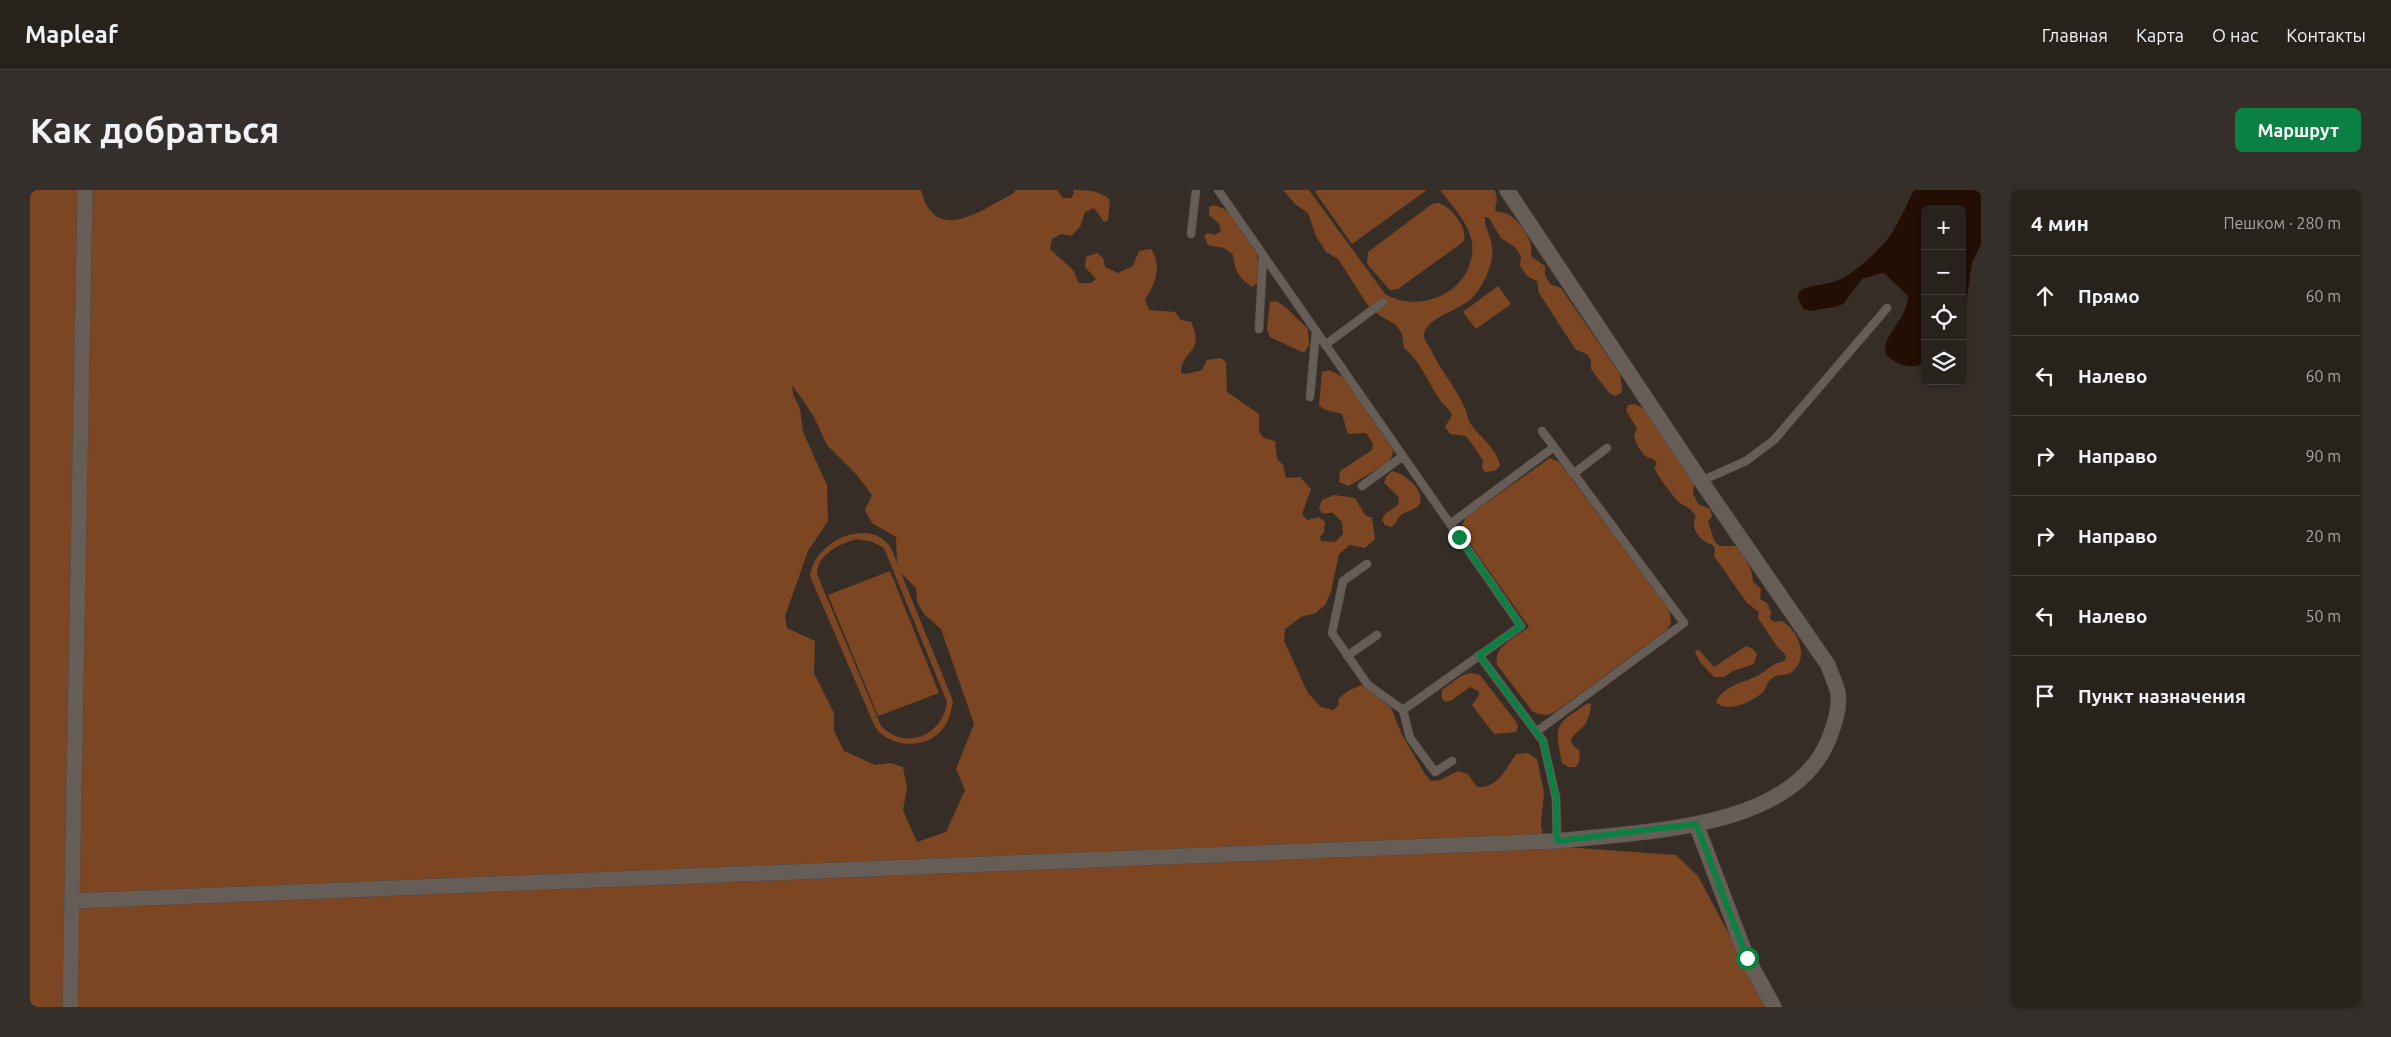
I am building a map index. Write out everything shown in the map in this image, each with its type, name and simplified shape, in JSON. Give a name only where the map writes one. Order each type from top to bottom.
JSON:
[{"type":"street","points":[[70,1007],[85,190]]},
{"type":"street","points":[[73,900],[1557,841],[1696,824],[1748,810],[1778,797],[1807,775],[1824,752],[1836,722],[1838,694],[1828,664],[1701,481],[1507,190]]},
{"type":"street","points":[[1696,824],[1747,958],[1774,1007]]},
{"type":"lane","points":[[1191,234],[1196,190]]},
{"type":"lane","points":[[1218,190],[1521,626],[1403,710]]},
{"type":"lane","points":[[1258,329],[1263,255]]},
{"type":"lane","points":[[1325,345],[1383,302]]},
{"type":"lane","points":[[1701,481],[1746,461],[1774,440],[1887,308]]},
{"type":"lane","points":[[1310,397],[1316,331]]},
{"type":"lane","points":[[1536,732],[1684,623],[1542,432]]},
{"type":"lane","points":[[1450,524],[1554,447]]},
{"type":"lane","points":[[1573,474],[1607,448]]},
{"type":"lane","points":[[1362,486],[1403,456]]},
{"type":"lane","points":[[1367,564],[1343,581],[1332,633],[1368,685],[1403,710],[1410,738],[1435,772],[1452,761]]},
{"type":"lane","points":[[1347,656],[1378,634]]},
{"type":"lane","points":[[1479,655],[1543,741],[1556,798],[1557,841]]},
{"type":"shaded area","points":[[30,190],[921,190],[928,207],[937,216],[948,220],[960,219],[988,208],[1014,193],[1015,190],[1057,190],[1063,198],[1071,198],[1074,193],[1073,190],[1097,192],[1110,200],[1108,220],[1104,222],[1094,208],[1085,212],[1080,227],[1071,236],[1061,234],[1052,239],[1050,249],[1073,270],[1079,283],[1091,283],[1096,279],[1085,267],[1086,257],[1097,253],[1103,258],[1105,267],[1118,273],[1133,266],[1139,251],[1151,249],[1157,268],[1155,281],[1145,299],[1149,310],[1175,312],[1181,320],[1191,322],[1195,332],[1196,340],[1194,346],[1182,365],[1181,373],[1187,374],[1202,370],[1207,360],[1221,358],[1226,362],[1227,392],[1259,414],[1259,432],[1264,438],[1275,441],[1277,459],[1283,465],[1286,478],[1300,477],[1311,489],[1302,514],[1307,520],[1319,517],[1325,522],[1324,532],[1320,537],[1321,541],[1335,542],[1343,534],[1342,522],[1333,513],[1322,513],[1319,508],[1322,500],[1334,495],[1355,498],[1365,515],[1372,518],[1375,539],[1365,548],[1350,545],[1339,554],[1331,592],[1325,605],[1316,613],[1301,617],[1285,629],[1284,641],[1308,693],[1321,707],[1333,710],[1338,706],[1339,698],[1361,685],[1391,707],[1401,733],[1431,781],[1440,780],[1458,771],[1468,774],[1477,787],[1484,786],[1491,784],[1501,776],[1516,754],[1528,753],[1537,759],[1544,793],[1541,824],[1544,843],[1551,846],[1676,855],[1698,876],[1768,1007],[30,1007]],"holes":[[[792,385],[813,415],[827,445],[856,474],[872,495],[865,510],[872,523],[896,537],[897,563],[889,545],[879,537],[868,533],[855,534],[842,537],[821,553],[814,564],[810,576],[875,727],[890,740],[899,743],[920,743],[937,735],[946,724],[953,701],[901,573],[916,588],[917,602],[924,614],[941,629],[974,724],[956,769],[965,790],[946,832],[917,842],[903,810],[907,788],[903,767],[890,763],[875,765],[844,751],[834,731],[834,713],[814,673],[815,641],[787,628],[785,616],[808,551],[828,521],[827,485],[803,432],[800,409],[793,394]],[[857,539],[873,542],[884,548],[947,702],[944,714],[938,724],[931,731],[921,736],[901,738],[891,734],[881,726],[817,574],[821,560],[831,550]]]},
{"type":"shaded area","points":[[1283,190],[1309,190],[1385,294],[1400,300],[1415,302],[1430,300],[1444,294],[1456,285],[1466,273],[1471,259],[1472,243],[1468,229],[1440,190],[1495,190],[1497,200],[1495,209],[1497,212],[1503,212],[1513,217],[1521,226],[1531,244],[1532,257],[1545,266],[1545,275],[1550,284],[1561,288],[1620,374],[1621,393],[1615,396],[1609,393],[1591,369],[1591,360],[1587,354],[1576,350],[1539,293],[1537,281],[1527,276],[1520,266],[1521,256],[1515,247],[1501,238],[1489,218],[1485,217],[1491,242],[1492,259],[1484,281],[1472,298],[1429,325],[1424,337],[1465,408],[1470,423],[1499,460],[1500,466],[1494,471],[1485,472],[1482,468],[1483,460],[1466,436],[1450,434],[1445,427],[1452,415],[1440,400],[1415,359],[1404,348],[1402,334],[1396,325],[1379,315],[1367,304],[1338,259],[1326,252],[1316,236],[1308,213],[1295,204]]},
{"type":"shaded area","points":[[1317,190],[1427,190],[1352,244],[1315,192]]},
{"type":"shaded area","points":[[1914,190],[1981,190],[1981,244],[1972,263],[1966,303],[1966,205],[1921,205],[1921,364],[1914,366],[1899,364],[1886,355],[1887,340],[1904,312],[1908,296],[1885,274],[1882,273],[1862,279],[1843,304],[1835,307],[1810,311],[1804,309],[1798,295],[1804,288],[1831,283],[1858,268],[1883,245],[1900,218]]},
{"type":"shaded area","points":[[1437,203],[1448,208],[1458,218],[1464,231],[1463,242],[1398,289],[1390,290],[1367,264],[1368,252],[1432,204]]},
{"type":"shaded area","points":[[1214,205],[1227,210],[1257,254],[1259,266],[1257,283],[1253,287],[1238,274],[1233,255],[1224,248],[1208,245],[1204,236],[1207,233],[1215,235],[1221,231],[1219,224],[1209,215],[1209,207]]},
{"type":"shaded area","points":[[1498,286],[1511,304],[1476,329],[1463,312]]},
{"type":"shaded area","points":[[1276,301],[1284,306],[1308,329],[1309,345],[1304,353],[1270,337],[1267,329],[1270,302]]},
{"type":"shaded area","points":[[1329,370],[1343,377],[1393,450],[1389,462],[1349,486],[1339,482],[1340,471],[1372,450],[1373,444],[1366,433],[1348,434],[1342,414],[1319,406],[1322,372]]},
{"type":"shaded area","points":[[1635,404],[1646,410],[1694,482],[1693,493],[1698,504],[1710,509],[1712,516],[1708,522],[1715,542],[1720,546],[1736,546],[1750,567],[1753,582],[1761,589],[1760,599],[1767,603],[1771,612],[1770,619],[1775,622],[1782,621],[1788,625],[1800,644],[1801,657],[1794,670],[1788,674],[1776,676],[1769,682],[1762,693],[1752,700],[1739,705],[1726,707],[1716,702],[1727,689],[1758,676],[1786,659],[1785,654],[1778,648],[1758,618],[1759,612],[1747,603],[1714,556],[1715,550],[1713,545],[1698,535],[1694,528],[1695,515],[1675,497],[1654,468],[1657,464],[1656,462],[1647,457],[1639,447],[1634,436],[1637,429],[1626,410],[1628,405]]},
{"type":"shaded area","points":[[1550,458],[1559,462],[1669,609],[1671,623],[1667,630],[1555,712],[1547,715],[1532,711],[1497,665],[1497,658],[1502,647],[1529,627],[1463,534],[1461,528],[1466,517]]},
{"type":"shaded area","points":[[1392,471],[1402,475],[1413,484],[1420,494],[1421,500],[1417,507],[1401,515],[1391,527],[1385,525],[1382,520],[1385,514],[1398,505],[1399,497],[1384,483],[1386,477]]},
{"type":"shaded area","points":[[890,571],[939,693],[878,716],[828,595]]},
{"type":"shaded area","points":[[1746,646],[1753,649],[1757,654],[1754,664],[1733,671],[1724,677],[1714,677],[1700,662],[1695,652],[1698,649],[1714,667]]},
{"type":"shaded area","points":[[1470,673],[1480,675],[1514,719],[1518,726],[1516,732],[1494,734],[1472,705],[1479,695],[1478,691],[1470,687],[1452,700],[1446,702],[1442,699],[1442,690],[1461,676]]},
{"type":"shaded area","points":[[1588,703],[1591,704],[1588,719],[1571,740],[1580,751],[1579,762],[1576,767],[1568,767],[1562,763],[1558,732],[1563,721]]},
{"type":"route","points":[[1459,537],[1521,626],[1479,655],[1543,741],[1556,798],[1557,841],[1696,824],[1747,958]]}]
